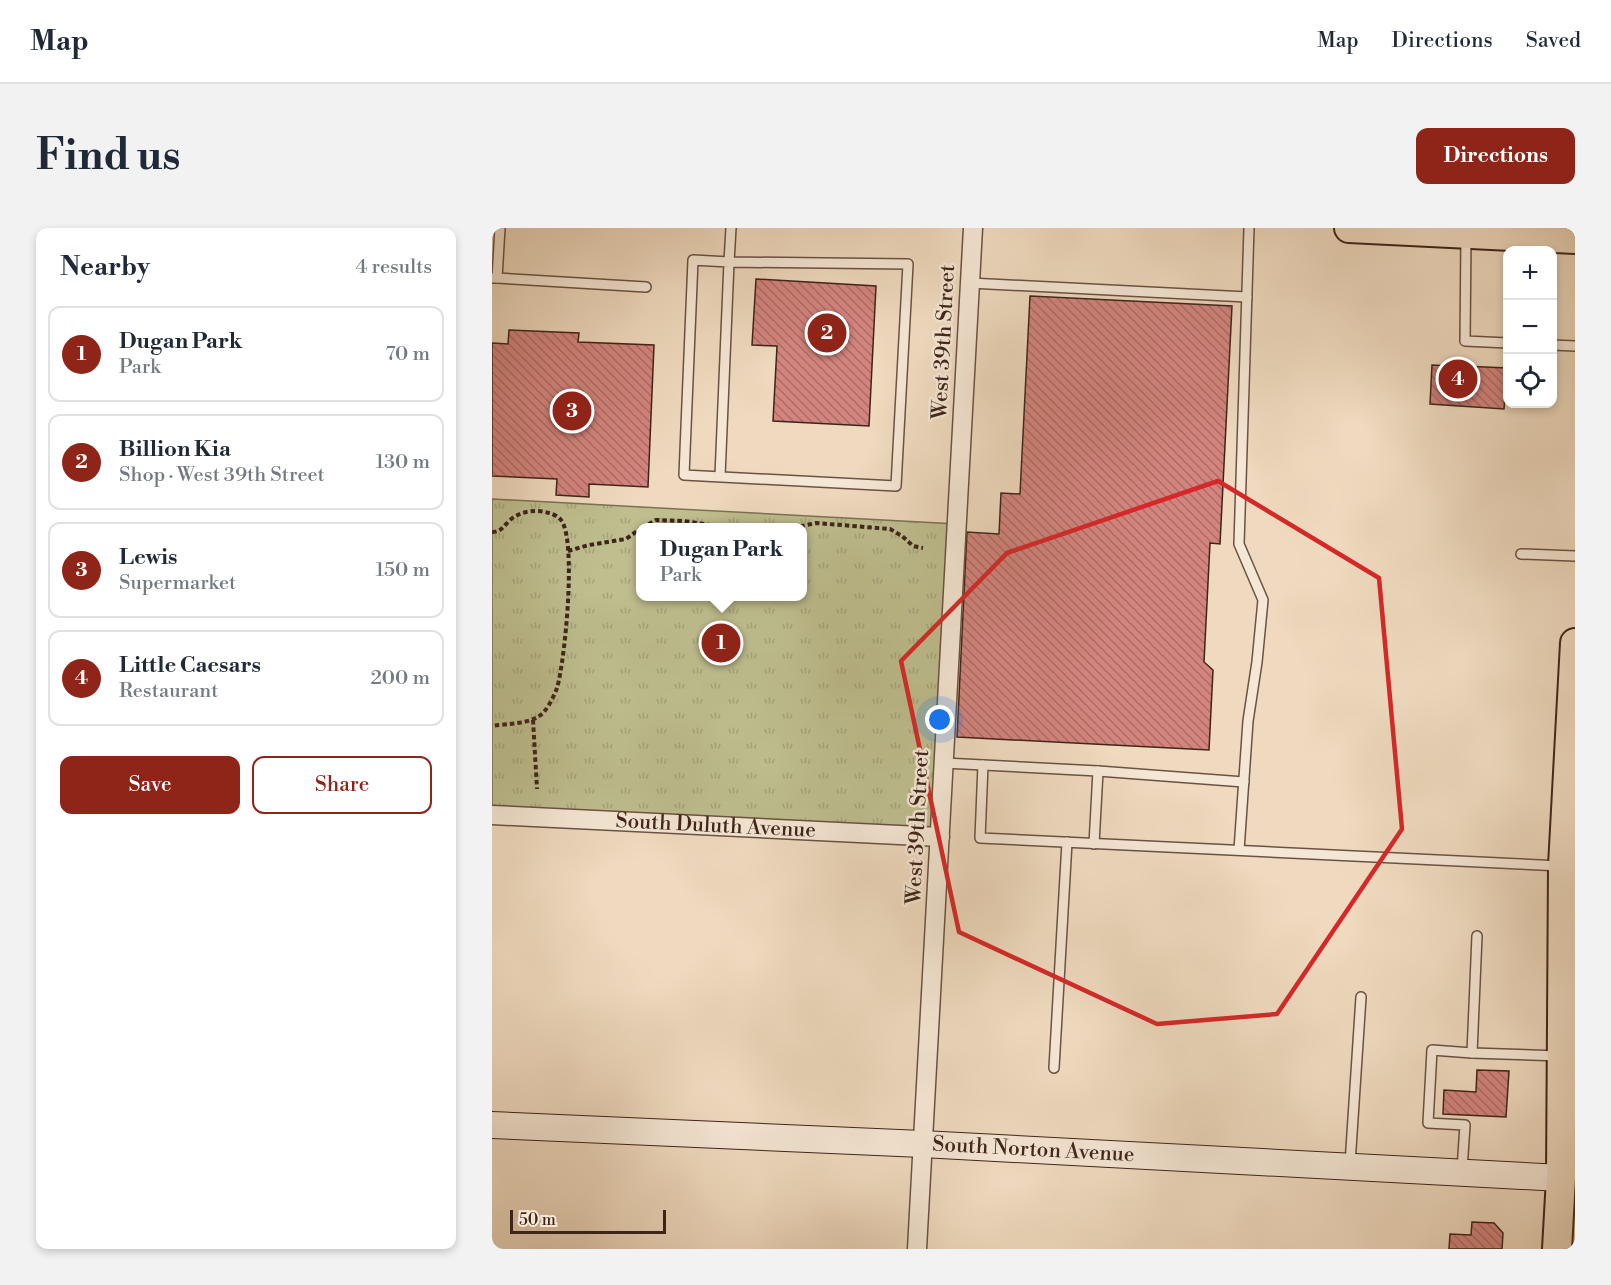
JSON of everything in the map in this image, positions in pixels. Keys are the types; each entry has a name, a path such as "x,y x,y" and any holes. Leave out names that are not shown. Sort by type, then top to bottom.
{"main road":[{"path":"1349,228 1575,239"},
{"path":"1557,1249 1568,1178 1566,1038 1575,643"}],"street":[{"name":"West 39th Street","path":"917,1249 973,228"},
{"name":"South Duluth Avenue","path":"492,814 940,837"},
{"name":"South Norton Avenue","path":"492,1125 922,1144 1568,1178"}],"lane":[{"path":"500,228 495,278 646,287"},
{"path":"720,477 731,228"},
{"path":"1239,850 1248,721 1263,600 1239,544 1249,228"},
{"path":"1466,233 1465,341 1503,343"},
{"path":"693,260 729,262 908,264 896,486 684,475 693,260"},
{"path":"970,283 1247,297"},
{"path":"1557,345 1575,346"},
{"path":"1521,554 1575,555"},
{"path":"944,763 1098,771 1244,783"},
{"path":"984,765 980,838 1569,866"},
{"path":"1094,844 1098,771"},
{"path":"1054,1068 1067,842"},
{"path":"1472,1053 1477,936"},
{"path":"1350,1167 1361,997"},
{"path":"1462,1173 1465,1125 1428,1123 1432,1050 1472,1053 1566,1038"}],"path":[{"path":"492,532 504,527 522,513 534,511 551,513 561,519 564,527 569,572 564,643 557,688 544,711 533,720 492,726"},
{"path":"650,523 656,520 697,523"},
{"path":"807,525 816,523 890,529 913,546 923,548"},
{"path":"568,551 626,538 636,531"},
{"path":"533,720 537,789"}],"highlighted area":[{"path":"1218,481 1379,578 1402,829 1277,1014 1157,1024 959,932 901,661 1007,553"}],"green space":[{"path":"492,499 957,524 940,837 492,815"}],"building":[{"path":"756,279 876,286 869,426 773,421 777,346 752,345"},
{"path":"1030,296 1232,306 1220,544 1210,543 1204,662 1213,670 1209,750 957,737 967,532 999,534 1001,493 1020,494"},
{"path":"509,330 579,333 578,342 654,345 648,487 589,484 589,497 556,495 557,479 492,476 492,343 508,344"},
{"path":"1432,365 1449,366 1448,370 1462,371 1463,366 1503,368 1504,409 1430,404"},
{"path":"1477,1070 1509,1071 1506,1117 1443,1114 1444,1090 1476,1092"},
{"path":"1472,1222 1494,1223 1503,1233 1502,1249 1449,1249 1450,1234 1471,1235"}],"place":[{"name":"Billion Kia","path":"827,333"},
{"name":"Little Caesars","path":"1458,379"},
{"name":"Lewis","path":"572,411"},
{"name":"Dugan Park","path":"721,643"}]}
